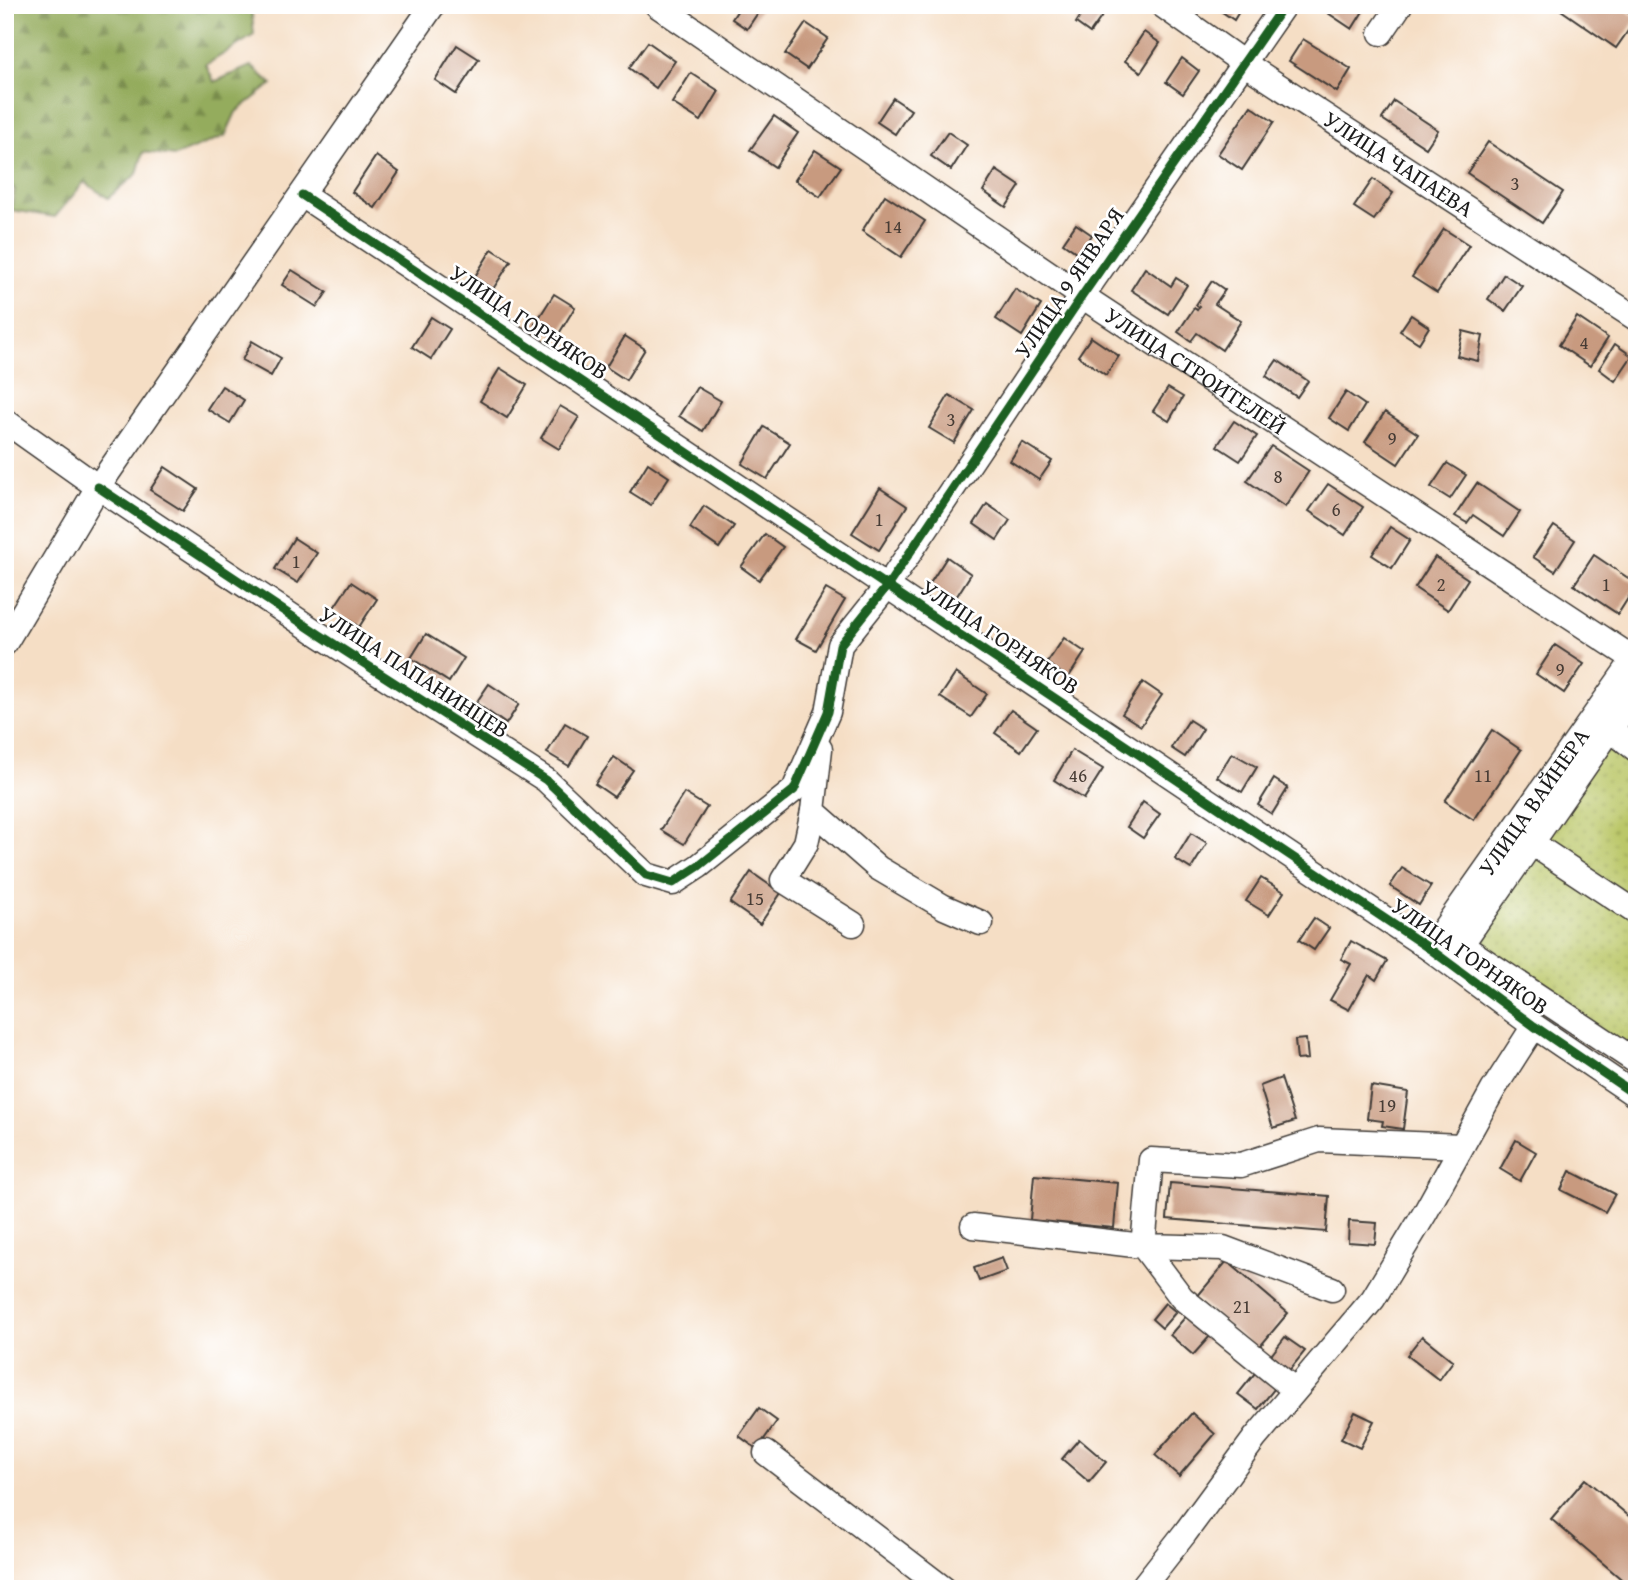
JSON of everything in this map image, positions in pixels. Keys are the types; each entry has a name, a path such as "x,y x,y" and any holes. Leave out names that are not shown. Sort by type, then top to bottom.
{"street":[{"path":"5,643 98,487 433,5"},
{"name":"УЛИЦА СТРОИТЕЛЕЙ","path":"657,5 1082,296 1635,657"},
{"name":"УЛИЦА ЧАПАЕВА","path":"1162,5 1245,64 1637,319"},
{"name":"УЛИЦА 9 ЯНВАРЯ","path":"822,724 828,712 840,645 888,585 1082,296 1284,5"},
{"path":"1381,33 1400,5"},
{"name":"УЛИЦА ГОРНЯКОВ","path":"302,195 1430,950 1534,1026 1637,1096"},
{"name":"УЛИЦА ПАПАНИНЦЕВ","path":"5,421 98,487 320,635 546,780 646,875 673,883 699,866 794,790 822,724"},
{"name":"УЛИЦА ВАЙНЕРА","path":"1430,950 1635,657"},
{"path":"1637,691 1461,945 1637,1062"},
{"path":"822,724 813,811 806,843 783,880 853,924"},
{"path":"1610,729 1637,750"},
{"path":"813,811 878,868 944,907 981,923"},
{"path":"1533,844 1637,912"},
{"path":"1141,1589 1255,1438 1373,1299 1425,1213 1493,1090 1534,1026"},
{"path":"1295,1390 1182,1298 1143,1246 1151,1160 1241,1165 1319,1140 1461,1146"},
{"path":"973,1226 1143,1246 1223,1248 1332,1289"},
{"path":"766,1453 944,1589"}],"green space":[{"path":"5,5 251,5 254,35 206,65 214,82 251,66 272,84 236,112 225,136 175,156 143,152 137,174 108,198 84,182 55,217 11,210 15,189 5,186"},
{"path":"1637,673 1637,1075 1450,948"}],"building":[{"path":"506,5 527,5 520,15"},
{"path":"741,5 756,5 761,8 747,29 732,19"},
{"path":"1088,5 1101,5 1107,9 1090,33 1076,23"},
{"path":"1212,5 1243,5 1234,20"},
{"path":"1316,5 1367,5 1352,29"},
{"path":"1564,5 1618,5 1637,18 1616,48 1561,10"},
{"path":"806,23 828,38 807,69 785,54"},
{"path":"1144,32 1160,43 1141,72 1125,61"},
{"path":"1303,39 1351,69 1337,92 1289,61"},
{"path":"648,42 675,61 656,88 629,68"},
{"path":"457,45 479,59 456,94 435,80"},
{"path":"1182,58 1199,71 1183,94 1166,82"},
{"path":"691,73 719,91 701,121 672,103"},
{"path":"893,98 911,110 895,134 877,122"},
{"path":"1394,101 1438,130 1426,148 1382,119"},
{"path":"1251,106 1274,122 1242,170 1218,154"},
{"path":"774,116 798,133 775,167 750,150"},
{"path":"948,132 967,145 951,170 931,156"},
{"path":"1488,142 1563,192 1542,223 1467,173"},
{"path":"815,150 841,167 820,197 795,180"},
{"path":"376,156 399,172 375,208 352,192"},
{"path":"996,170 1020,186 1006,207 983,191"},
{"path":"1373,179 1393,193 1374,220 1354,207"},
{"path":"885,195 925,221 901,257 862,231"},
{"path":"1076,224 1092,235 1079,254 1063,243"},
{"path":"1444,229 1469,245 1437,293 1412,277"},
{"path":"492,249 511,261 493,289 474,278"},
{"path":"1145,268 1171,286 1176,278 1187,285 1168,314 1131,290"},
{"path":"292,270 327,292 317,307 282,285"},
{"path":"1504,274 1522,286 1505,311 1488,299"},
{"path":"1212,281 1225,290 1215,304 1241,321 1222,350 1197,333 1191,341 1178,332 1194,308 1197,310 1199,307 1196,305"},
{"path":"1015,289 1041,305 1022,336 996,319"},
{"path":"554,294 575,307 557,337 535,324"},
{"path":"1411,315 1429,327 1419,343 1400,331"},
{"path":"431,317 450,329 431,359 412,347"},
{"path":"1577,317 1608,338 1590,366 1559,345"},
{"path":"1463,331 1483,336 1478,361 1457,356"},
{"path":"625,336 645,349 626,380 606,367"},
{"path":"1091,337 1119,356 1106,375 1078,356"},
{"path":"252,341 281,358 271,376 242,360"},
{"path":"1615,344 1632,356 1615,381 1599,369"},
{"path":"1277,360 1308,381 1297,397 1266,376"},
{"path":"500,368 527,385 507,418 480,401"},
{"path":"222,386 244,400 230,423 207,409"},
{"path":"697,387 721,401 703,431 679,416"},
{"path":"1168,388 1183,397 1169,421 1153,411"},
{"path":"1346,392 1365,405 1349,431 1329,418"},
{"path":"949,395 974,410 954,443 929,428"},
{"path":"560,406 579,417 559,449 541,438"},
{"path":"1385,412 1418,434 1398,464 1365,442"},
{"path":"1234,421 1257,436 1240,461 1217,446"},
{"path":"764,427 790,443 767,479 742,464"},
{"path":"1022,442 1052,461 1039,480 1010,461"},
{"path":"1271,446 1309,471 1285,507 1247,481"},
{"path":"648,463 669,477 651,505 630,492"},
{"path":"1447,463 1466,475 1450,499 1431,487"},
{"path":"165,467 198,489 183,511 150,490"},
{"path":"1477,483 1520,512 1504,536 1473,515 1467,523 1455,516"},
{"path":"1328,484 1363,507 1345,535 1309,511"},
{"path":"880,488 907,506 879,550 852,533"},
{"path":"987,504 1010,520 997,540 974,524"},
{"path":"704,506 734,526 719,548 690,528"},
{"path":"1554,526 1575,540 1555,571 1533,557"},
{"path":"1390,527 1410,540 1392,568 1372,555"},
{"path":"765,534 783,547 759,580 741,567"},
{"path":"294,538 317,553 298,583 275,569"},
{"path":"1594,555 1637,584 1618,614 1574,585"},
{"path":"947,557 971,574 953,602 929,585"},
{"path":"1435,557 1468,579 1448,610 1415,588"},
{"path":"351,582 377,599 359,627 333,609"},
{"path":"826,589 845,600 816,650 796,639"},
{"path":"426,634 464,658 449,682 411,658"},
{"path":"1064,638 1085,652 1068,678 1047,663"},
{"path":"1555,645 1584,664 1564,693 1536,674"},
{"path":"956,673 987,694 971,717 940,697"},
{"path":"1143,682 1162,695 1141,726 1122,714"},
{"path":"489,684 519,704 506,724 476,703"},
{"path":"1011,710 1037,728 1021,751 995,733"},
{"path":"1189,720 1203,729 1185,757 1171,748"},
{"path":"565,723 587,736 569,766 547,753"},
{"path":"1492,730 1521,750 1474,820 1445,801"},
{"path":"1072,750 1103,769 1084,799 1054,780"},
{"path":"1232,753 1257,767 1242,792 1217,777"},
{"path":"614,757 633,770 614,797 595,784"},
{"path":"1274,779 1288,788 1272,814 1258,805"},
{"path":"684,793 707,807 684,844 661,830"},
{"path":"1143,802 1160,814 1143,838 1127,827"},
{"path":"1191,833 1207,843 1191,869 1175,859"},
{"path":"1402,868 1431,886 1419,905 1390,886"},
{"path":"751,872 781,893 760,924 730,903"},
{"path":"1261,878 1284,892 1269,915 1246,901"},
{"path":"1314,918 1329,928 1314,950 1299,940"},
{"path":"1351,941 1387,961 1376,980 1369,975 1349,1010 1330,1000 1351,964 1341,959"},
{"path":"1306,1039 1308,1059 1297,1060 1295,1040"},
{"path":"1281,1078 1295,1121 1273,1128 1260,1086"},
{"path":"1371,1086 1408,1092 1403,1129 1382,1126 1383,1121 1367,1119"},
{"path":"1516,1140 1536,1152 1520,1181 1500,1169"},
{"path":"1570,1171 1615,1194 1605,1212 1561,1190"},
{"path":"1034,1175 1118,1183 1114,1228 1030,1220"},
{"path":"1170,1183 1329,1196 1326,1232 1167,1219"},
{"path":"1349,1221 1377,1223 1375,1244 1348,1242"},
{"path":"1002,1258 1007,1271 979,1281 974,1268"},
{"path":"1227,1261 1288,1313 1257,1350 1196,1298"},
{"path":"1165,1303 1176,1312 1162,1328 1152,1319"},
{"path":"1187,1315 1210,1336 1193,1355 1170,1335"},
{"path":"1422,1336 1453,1361 1439,1380 1407,1355"},
{"path":"1285,1337 1305,1351 1288,1372 1269,1358"},
{"path":"1255,1373 1275,1388 1258,1409 1238,1394"},
{"path":"759,1408 777,1421 757,1449 739,1436"},
{"path":"1355,1412 1374,1421 1360,1448 1341,1439"},
{"path":"1192,1413 1215,1434 1179,1476 1155,1455"},
{"path":"1079,1439 1106,1462 1089,1482 1062,1459"},
{"path":"1585,1479 1637,1523 1637,1589 1633,1589 1551,1519"}],"cycle path":[{"path":"98,487 320,635 546,780 646,875 673,883 699,866 794,790 828,712 840,645 888,585 1082,296 1284,5"},
{"path":"302,195 1430,949 1534,1026 1637,1096"}]}
